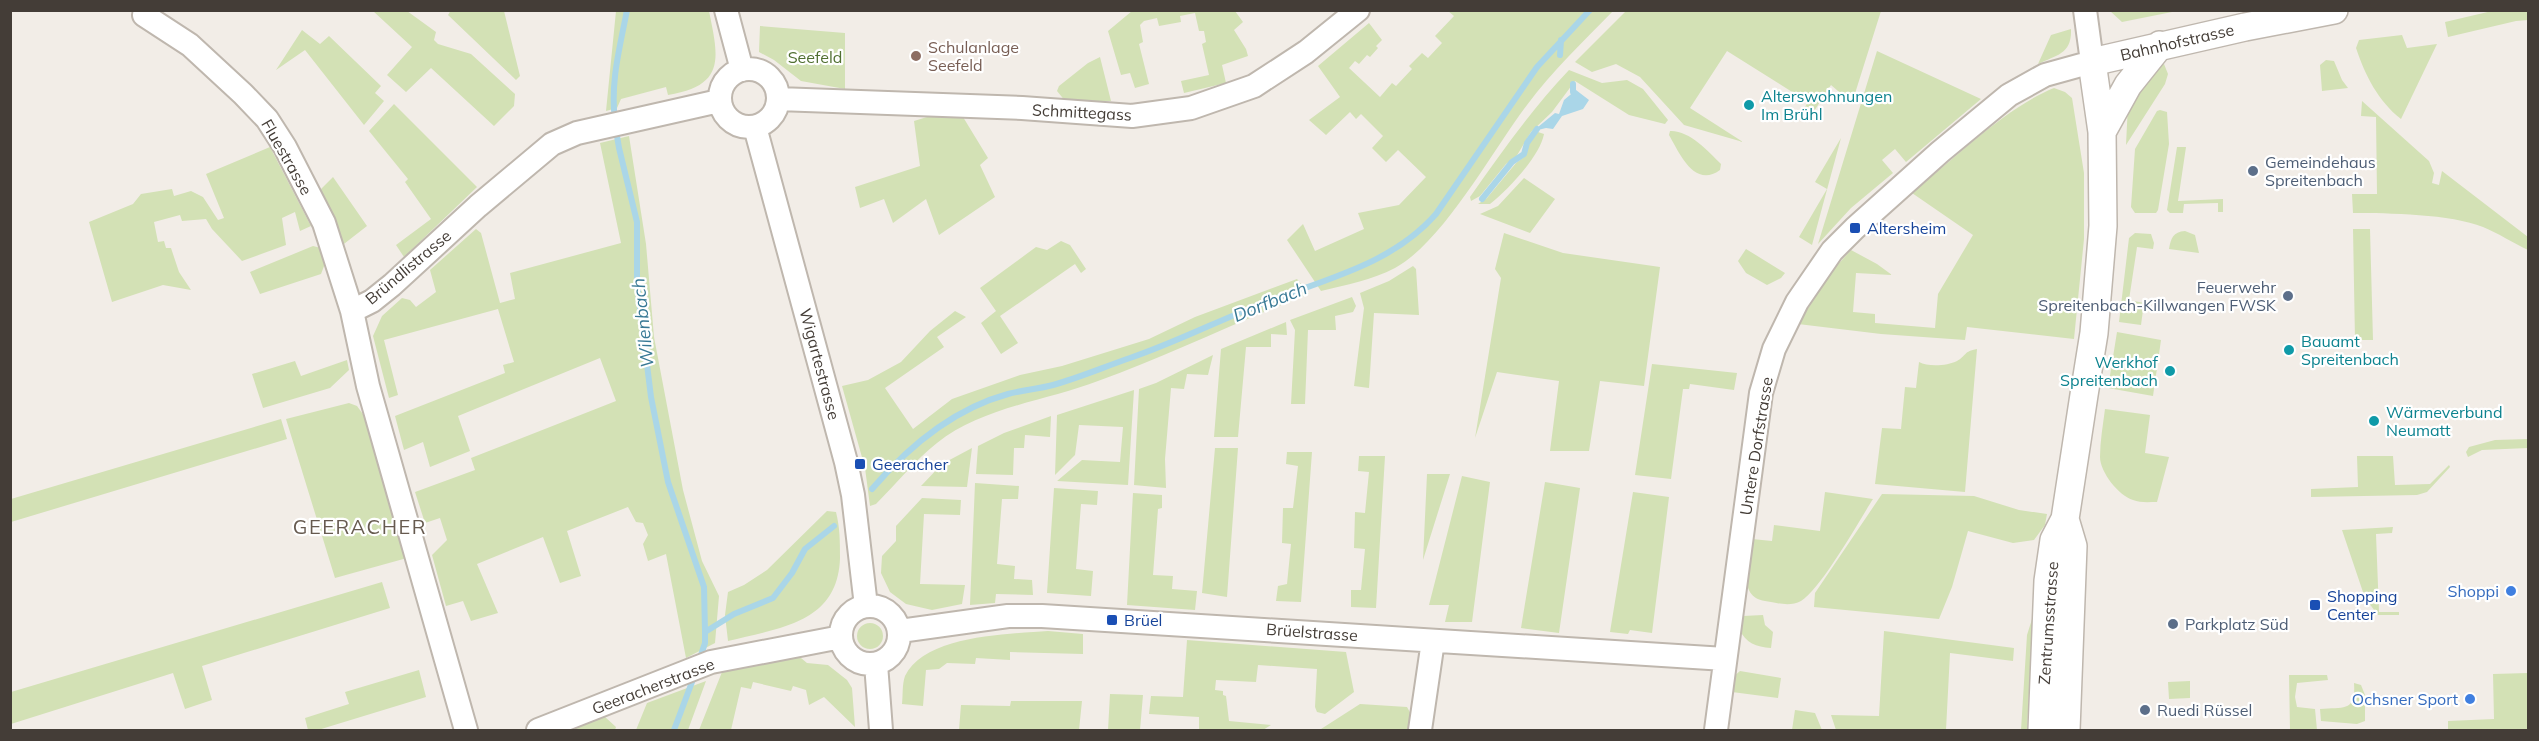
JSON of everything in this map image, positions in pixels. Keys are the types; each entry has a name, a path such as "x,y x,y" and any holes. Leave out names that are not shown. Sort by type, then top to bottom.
{"street":[{"path":"726,10 742,70"},
{"name":"Schmittegass","path":"778,99 1022,108 1132,116 1191,108 1254,86 1306,52 1358,10"},
{"path":"2085,10 2092,62"},
{"name":"Bahnhofstrasse","path":"2092,62 2160,45 2334,10"},
{"name":"Fluestrasse","path":"144,15 190,45 267,119 285,147 324,223 352,311"},
{"name":"Zentrumsstrasse","path":"2102,132 2128,85 2160,45"},
{"name":"Zentrumsstrasse","path":"2042,730 2048,580 2054,540 2065,519 2094,333 2103,225 2102,132 2092,62"},
{"name":"Untere Dorfstrasse","path":"1716,730 1761,393 1780,333 1797,302 1832,251 1956,138 2009,95 2045,75 2092,62"},
{"path":"750,69 767,75 777,90 778,99 771,117 754,127 746,128 731,122 721,109 719,101 727,78 742,70 750,69"},
{"name":"Bründlistrasse","path":"466,730 368,386 352,311 372,301 392,285 552,144 577,133 719,101"},
{"name":"Wigartestrasse","path":"754,127 826,386 853,495 866,606"},
{"name":"Zentrumsstrasse","path":"2065,519 2073,546 2066,730"},
{"path":"866,606 884,609 897,622 900,631 897,649 891,656 876,664 856,661 848,655 841,637 845,620 858,608 866,606"},
{"name":"Brüelstrasse","path":"900,631 1008,616 1042,616 1725,659"},
{"name":"Geeracherstrasse","path":"538,730 721,659 841,637"},
{"path":"1420,730 1433,641"},
{"path":"876,664 881,730"}],"green space":[{"path":"451,10 504,11 520,76 516,80 448,15"},
{"path":"1627,10 1881,11 1852,103 1831,85 1807,122 1799,117 1808,102 1727,51 1690,108 1743,142 1684,125 1640,77 1616,64 1592,72 1575,62"},
{"path":"373,11 407,11 436,32 434,40 438,44 471,54 515,94 514,106 494,126 431,68 406,92 387,75 412,47"},
{"path":"616,11 709,11 716,55 709,76 701,84 687,91 668,95 666,87 621,99 617,108 606,111"},
{"path":"1132,11 1235,11 1243,22 1234,30 1248,56 1222,65 1226,83 1184,93 1181,81 1209,75 1202,44 1206,42 1204,31 1199,31 1195,13 1180,16 1181,22 1159,26 1157,18 1144,21 1140,25 1143,42 1139,44 1149,84 1135,88 1130,73 1121,75 1108,31"},
{"path":"1448,11 1613,11 1568,56 1537,92 1466,194 1431,238 1395,268 1359,282 1321,291 1287,240 1303,224 1315,251 1364,229 1358,213 1399,205 1426,177 1398,150 1386,162 1372,148 1383,136 1361,114 1356,119 1350,112 1326,135 1309,120 1340,97 1318,66 1369,23 1382,40 1370,57 1367,55 1359,64 1355,61 1349,68 1380,97 1392,83 1396,86 1412,69 1409,66 1422,53 1428,58 1442,43 1435,36 1454,16"},
{"path":"2110,11 2177,11 2122,22"},
{"path":"2492,11 2528,11 2528,20 2448,37 2445,22"},
{"name":"Seefeld","path":"760,26 845,33 845,89 801,81 774,60 759,52"},
{"path":"2071,29 2071,37 2066,49 2057,56 2038,64 2051,35"},
{"path":"302,30 320,44 329,36 381,86 375,93 384,101 364,125 305,50 276,70"},
{"path":"2402,35 2407,48 2437,44 2401,119 2373,87 2356,48 2359,40"},
{"path":"1877,51 1981,99 1906,162 1895,149 1882,160 1893,173 1851,208 1818,244"},
{"path":"1100,57 1111,101 1066,102 1057,91 1059,86 1088,63"},
{"path":"2326,60 2334,61 2348,88 2322,91 2320,65"},
{"path":"2164,64 2168,74 2165,84 2126,145 2128,104"},
{"path":"1569,70 1602,83 1627,80 1643,89 1668,120 1665,124 1629,115 1575,81 1552,112 1531,132 1516,157 1506,164 1480,196 1471,201 1470,197 1517,132"},
{"path":"2054,88 2065,92 2072,98 2084,173 2084,239 2074,339 1967,327 1965,340 1881,334 1798,324 1832,271 1851,250 1892,275 1856,273 1853,312 1875,314 1875,323 1935,328 1938,294 1973,235 1912,193 1999,121 2017,108"},
{"path":"2362,101 2429,161 2434,173 2432,183 2439,185 2442,171 2528,237 2528,250 2483,227 2454,219 2419,215 2353,213 2352,194 2377,194 2376,117 2361,116"},
{"path":"394,104 477,187 404,257 396,245 431,219 405,182 408,179 369,131"},
{"path":"2157,111 2167,112 2169,144 2158,210 2156,213 2135,213 2131,207 2135,149"},
{"path":"940,113 963,117 988,158 980,165 995,197 939,235 926,199 893,223 884,199 860,208 855,187 920,166 914,121"},
{"path":"1670,131 1684,134 1698,142 1721,164 1720,170 1711,175 1695,172 1683,159 1669,135"},
{"path":"1538,132 1544,134 1541,143 1522,172 1490,204 1478,204 1487,198 1516,163 1524,157 1530,142"},
{"path":"629,136 646,244 654,337 683,490 702,561 719,596 715,643 686,658 666,554 648,561 643,544 648,535 643,523 636,522 628,507 567,531 581,576 560,583 543,537 477,564 498,613 471,621 463,601 446,606 432,555 447,540 440,518 425,523 415,492 475,470 471,458 616,401 600,358 458,416 470,451 430,467 423,442 404,450 395,416 505,373 503,365 514,362 498,309 384,340 398,395 389,398 373,336 382,316 402,298 410,300 416,307 436,292 430,270 476,229 481,233 500,303 515,299 510,273 621,243 600,143"},
{"path":"1841,138 1812,245 1799,237 1827,189 1815,182"},
{"path":"270,147 311,226 300,231 295,212 282,218 286,245 242,261 212,229 206,219 182,221 180,215 154,222 158,242 164,241 166,248 171,248 179,272 191,290 163,285 112,302 89,222 133,204 141,194 172,189 174,196 191,191 203,197 218,220 224,218 206,174"},
{"path":"2177,147 2186,147 2178,201 2223,199 2223,212 2218,212 2218,203 2184,204 2183,213 2170,213 2167,210"},
{"path":"333,177 367,226 340,247 321,189"},
{"path":"1524,178 1555,199 1530,233 1480,214 1498,206"},
{"path":"2353,229 2370,229 2373,340 2355,340"},
{"path":"2185,231 2195,235 2199,253 2169,249 2173,236"},
{"path":"1504,233 1563,253 1660,267 1644,386 1600,381 1589,451 1550,451 1559,381 1497,372 1475,438 1501,278 1495,269"},
{"path":"2135,233 2151,234 2154,243 2153,249 2137,247 2129,300 2144,303 2141,325 2119,322 2129,238"},
{"path":"1061,241 1070,245 1086,269 1081,273 1075,264 1000,316 1018,343 1001,354 981,323 996,311 980,288 1036,247 1047,250"},
{"path":"313,246 321,248 326,261 321,274 260,294 250,272"},
{"path":"1746,249 1785,273 1781,278 1767,285 1746,273 1738,261"},
{"path":"1413,266 1416,269 1419,315 1374,313 1369,388 1354,386 1364,308 1360,293 1389,281"},
{"path":"1297,279 1309,294 1125,371 1078,388 994,413 955,431 913,464 876,504 870,506 865,468 842,386 868,380 901,362 930,331 955,311 966,317 937,337 944,347 885,388 913,429 952,399 1020,375 1062,366 1149,339 1195,317"},
{"path":"1352,297 1356,306 1353,312 1335,316 1336,330 1308,330 1305,404 1291,404 1295,330 1290,320"},
{"path":"1286,322 1287,335 1271,334 1271,347 1246,347 1238,437 1214,437 1221,349"},
{"path":"2117,332 2161,340 2153,396 2108,388"},
{"path":"1977,349 1965,492 1875,484 1882,428 1901,429 1905,387 1916,388 1919,362 1932,365 1948,364"},
{"path":"1213,355 1208,375 1187,374 1184,389 1171,388 1165,459 1166,488 1134,485 1139,389"},
{"path":"347,360 349,370 330,388 263,408 252,374 295,361 301,376"},
{"path":"1652,364 1737,373 1734,390 1690,384 1689,389 1683,389 1671,479 1635,475"},
{"path":"1134,390 1128,485 1057,481 1082,460 1120,462 1123,427 1079,425 1075,455 1055,475 1057,415"},
{"path":"349,403 357,406 368,421 407,558 335,578 286,419"},
{"path":"2105,409 2150,415 2145,453 2169,457 2157,502 2139,502 2128,498 2116,489 2103,469 2100,457"},
{"path":"1051,416 1050,437 1025,435 1024,448 1014,448 1013,475 976,474 978,446 1004,433"},
{"path":"281,419 287,439 11,522 11,499"},
{"path":"2528,439 2528,448 2482,450 2468,457 2466,452 2469,447 2495,440"},
{"path":"972,448 967,487 921,486 942,464"},
{"path":"1215,448 1238,448 1227,597 1202,593"},
{"path":"1287,452 1312,452 1301,602 1276,601 1278,586 1287,584 1291,544 1282,543 1283,508 1293,508 1298,466 1286,464"},
{"path":"1359,456 1385,456 1376,608 1351,607 1351,590 1361,590 1365,549 1354,548 1355,512 1365,513 1369,472 1358,471"},
{"path":"2357,456 2393,456 2395,485 2430,484 2449,465 2450,467 2427,492 2417,495 2311,497 2311,489 2358,487"},
{"path":"1427,474 1450,474 1423,560"},
{"path":"1462,476 1490,482 1472,622 1445,622 1449,605 1429,605"},
{"path":"1545,482 1580,488 1559,633 1521,628"},
{"path":"975,483 1019,486 1018,499 1002,499 997,564 1015,566 1014,579 1032,580 1033,595 996,594 995,603 970,605"},
{"path":"1054,488 1098,491 1097,505 1081,504 1076,569 1093,571 1091,596 1047,593"},
{"path":"1633,492 1669,497 1652,633 1630,630 1628,634 1610,632"},
{"path":"1825,492 1873,499 1829,569 1801,601 1788,604 1756,598 1747,585 1747,566 1752,539 1772,541 1774,525 1820,531"},
{"path":"1133,493 1162,495 1162,508 1158,509 1153,575 1173,576 1172,589 1197,591 1195,610 1127,605"},
{"path":"1882,494 1974,496 2019,510 2047,514 2045,525 2034,540 2013,543 1968,531 1952,587 1939,619 1814,607 1815,593"},
{"path":"922,498 961,500 960,515 924,514 920,584 965,585 962,604 932,610 906,604 890,592 881,573 882,556 896,541 896,526"},
{"path":"827,511 836,512 840,546 837,580 829,597 817,610 802,619 766,632 728,641 725,615 728,592 767,570"},
{"path":"2393,527 2392,533 2376,534 2379,612 2399,612 2399,615 2378,615 2365,598 2342,530"},
{"path":"382,582 390,608 202,666 212,700 185,709 173,673 11,724 11,692"},
{"path":"1763,615 1765,625 1773,632 1771,648 1752,643 1739,629 1743,616"},
{"path":"2033,616 2027,730 2021,730 2027,635"},
{"path":"870,623 879,627 883,636 879,645 870,649 861,645 857,636 861,627"},
{"path":"1048,631 1083,634 1083,654 1010,652 1010,660 976,658 975,664 947,663 939,669 926,670 923,706 902,704 905,676 915,662 930,652 969,639"},
{"path":"1884,631 2014,648 2013,661 1950,653 1946,730 1836,730 1831,715 1879,716"},
{"path":"1187,640 1346,652 1354,692 1325,714 1317,712 1315,707 1317,669 1258,665 1256,682 1216,680 1215,690 1223,691 1223,695 1226,696 1229,721 1271,725 1263,730 1199,730 1199,717 1149,714 1151,696 1183,697"},
{"path":"786,658 801,658 807,663 828,665 847,680 852,688 855,727 824,697 809,705 806,690 793,686 791,691 753,682 751,689 741,687 731,730 699,730 722,672"},
{"path":"419,670 426,697 318,730 308,730 305,718 349,704 345,692"},
{"path":"1740,671 1781,678 1778,698 1732,692 1733,677"},
{"path":"2528,673 2528,730 2448,730 2448,721 2494,719 2493,674"},
{"path":"2289,675 2327,675 2328,680 2297,683 2295,697 2297,707 2315,709 2317,730 2290,730"},
{"path":"706,681 688,730 636,730 647,703"},
{"path":"2190,681 2190,698 2169,699 2168,682"},
{"path":"2354,683 2361,685 2365,695 2365,721 2357,724 2321,721 2320,709 2342,708 2351,703"},
{"path":"1110,694 1143,695 1140,730 1108,730"},
{"path":"1011,701 1082,701 1079,730 959,730 961,705 1010,706"},
{"path":"1360,704 1407,707 1412,716 1409,730 1279,730 1321,729"},
{"path":"1795,710 1815,713 1822,730 1792,730"},
{"path":"604,716 616,727 615,730 566,730"}],"water":[{"path":"1576,90 1589,100 1583,109 1562,116 1553,129 1538,130 1538,127 1555,113 1559,114 1564,100"}],"waterway":[{"name":"Wilenbach","path":"615,120 615,78 627,10"},
{"name":"Dorfbach","path":"872,489 916,444 969,409 1008,394 1062,382 1149,351 1258,305 1342,275 1383,256 1402,244 1436,214 1537,67 1590,10"},
{"name":"Dorfbach","path":"1560,55 1561,40"},
{"path":"1573,84 1573,92"},
{"path":"1482,199 1512,162 1524,154 1527,143 1537,129"},
{"name":"Wilenbach","path":"616,130 637,222 637,284 651,397 668,482 704,587 705,632"},
{"name":"Dorfbach","path":"699,661 705,643 705,632 734,614 773,598 792,573 805,549 834,526"},
{"name":"Dorfbach","path":"674,730 695,674"}],"place":[{"name":"Schulanlage Seefeld","path":"916,56"},
{"name":"Alterswohnungen Im Brühl","path":"1749,105"},
{"name":"Gemeindehaus Spreitenbach","path":"2253,171"},
{"name":"Altersheim","path":"1855,228"},
{"name":"Feuerwehr Spreitenbach-Killwangen FWSK","path":"2288,296"},
{"name":"Bauamt Spreitenbach","path":"2289,350"},
{"name":"Werkhof Spreitenbach","path":"2170,371"},
{"name":"Wärmeverbund Neumatt","path":"2374,421"},
{"name":"Geeracher","path":"860,464"},
{"name":"Shoppi","path":"2511,591"},
{"name":"Shopping Center","path":"2315,605"},
{"name":"Brüel","path":"1112,620"},
{"name":"Parkplatz Süd","path":"2173,624"},
{"name":"Ochsner Sport","path":"2470,699"},
{"name":"Ruedi Rüssel","path":"2145,710"}],"district":[{"name":"GEERACHER","path":"360,527"}]}
